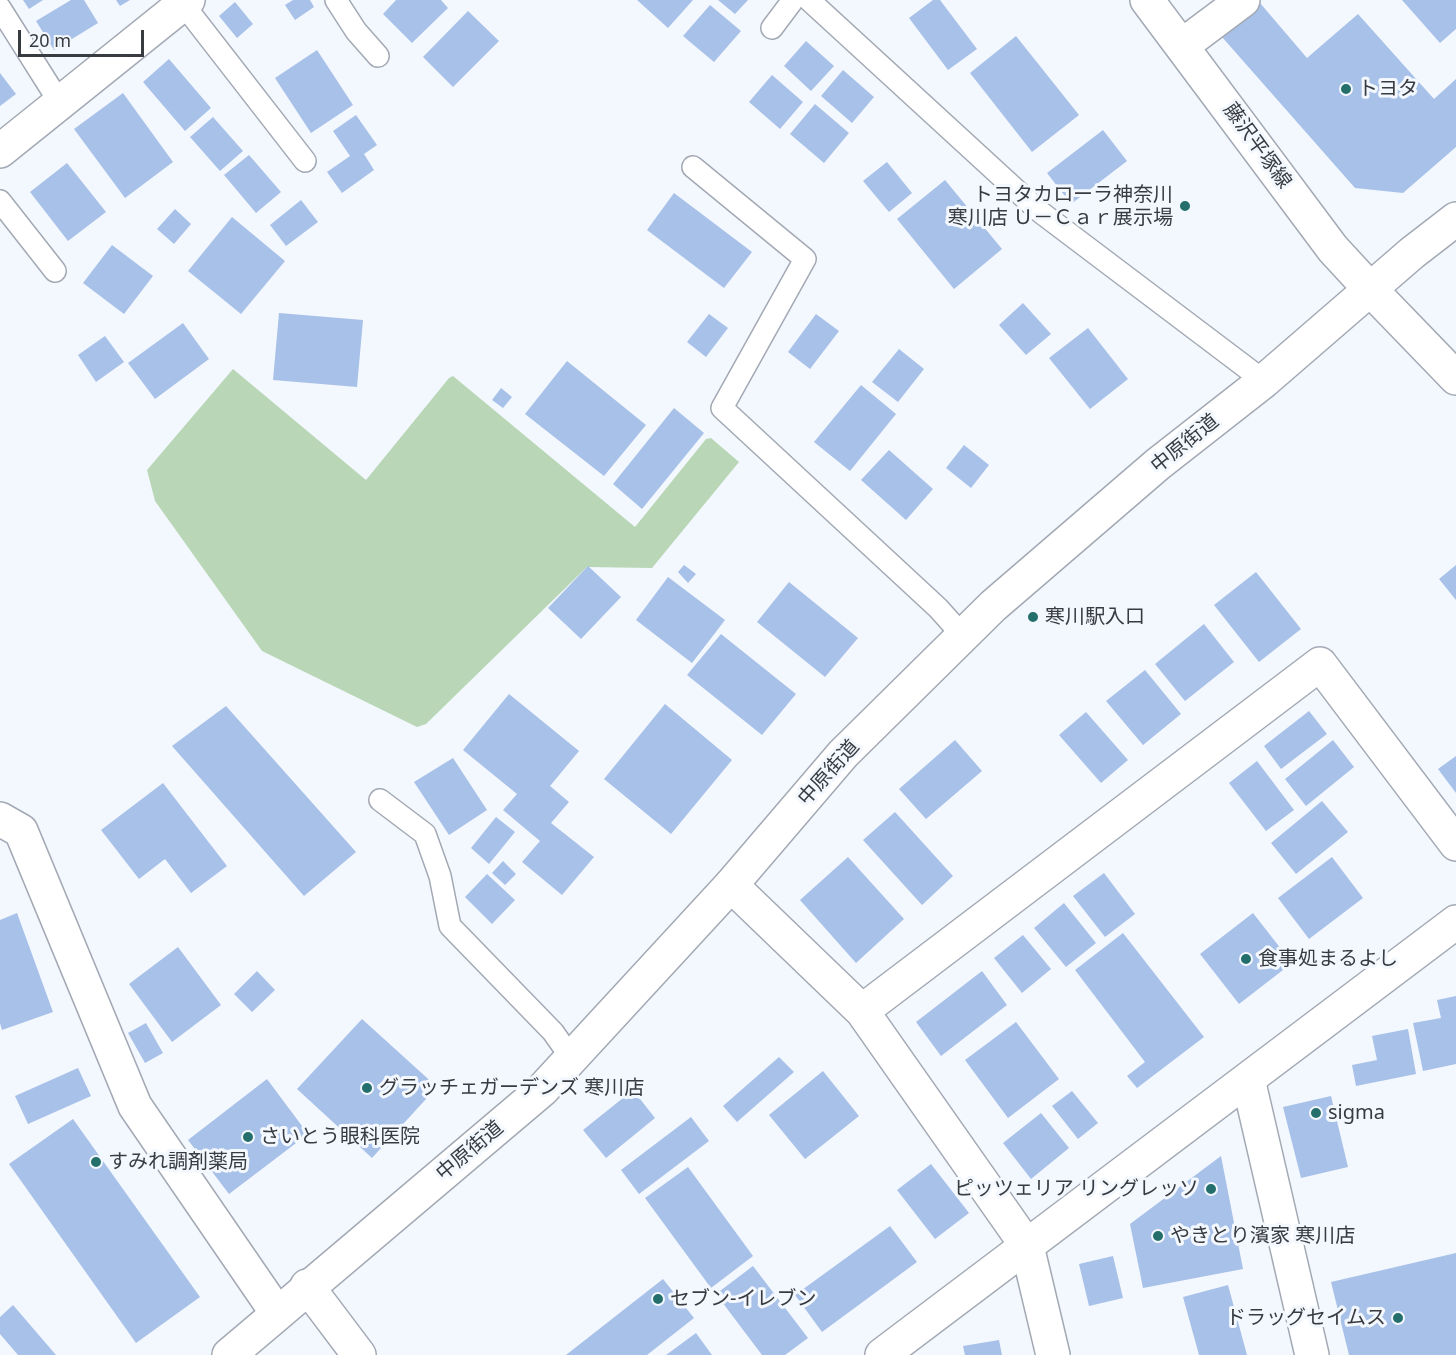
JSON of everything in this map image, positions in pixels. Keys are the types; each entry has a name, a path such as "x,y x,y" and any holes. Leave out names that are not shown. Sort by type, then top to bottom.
{"street":[{"name":"藤沢平塚線","path":"1147,0 1334,249 1456,378"},
{"path":"1183,45 1243,0"},
{"path":"0,151 185,2"},
{"name":"中原街道","path":"229,1355 307,1286 542,1090 732,885 843,754 993,606 1158,464 1264,381 1370,289 1456,219"},
{"path":"862,1011 1320,664 1456,844"},
{"path":"0,819 21,831 135,1106 277,1313"},
{"path":"732,885 862,1011 1027,1246 1053,1355"},
{"path":"882,1355 1456,922"},
{"path":"1248,1079 1312,1355"},
{"path":"307,1286 359,1355"}],"lane":[{"path":"336,0 356,31 378,56"},
{"path":"772,28 793,0"},
{"path":"808,0 1039,211 1264,381"},
{"path":"185,2 305,161"},
{"path":"0,8 60,103"},
{"path":"693,167 805,259 722,408 938,608 964,637"},
{"path":"0,201 55,271"},
{"path":"380,800 425,834 440,876 450,926 553,1032 572,1059"}],"green space":[{"path":"233,369 366,480 453,376 635,527 706,439 711,438 739,462 652,568 587,567 426,724 417,727 262,651 155,501 147,470"}],"building":[{"path":"23,0 43,0 29,9"},
{"path":"71,0 84,0 98,23 54,50 36,21"},
{"path":"116,0 130,0 120,6"},
{"path":"293,0 310,0 314,7 295,20 285,5"},
{"path":"396,0 441,0 448,8 412,43 383,14"},
{"path":"637,0 693,0 668,28"},
{"path":"718,0 748,0 735,14"},
{"path":"933,0 940,0 977,49 948,70 909,18"},
{"path":"1402,0 1456,0 1456,29 1440,43"},
{"path":"235,2 253,24 237,38 219,16"},
{"name":"トヨタ","path":"1260,3 1307,58 1358,14 1434,99 1456,79 1456,147 1403,193 1355,188 1222,37"},
{"path":"710,5 741,31 714,62 683,36"},
{"path":"468,11 499,41 453,87 423,57"},
{"path":"1016,36 1079,115 1032,152 970,73"},
{"path":"806,41 834,66 811,91 784,66"},
{"path":"317,50 353,105 311,133 275,78"},
{"path":"169,59 211,108 185,131 143,82"},
{"path":"843,70 874,97 852,123 821,96"},
{"path":"0,73 16,94 0,106"},
{"path":"772,75 803,102 780,129 749,102"},
{"path":"123,93 173,162 125,198 74,129"},
{"path":"815,104 849,133 824,163 790,134"},
{"path":"356,115 377,145 364,154 374,170 342,193 327,172 350,156 333,131"},
{"path":"213,117 243,151 220,171 190,137"},
{"path":"1103,130 1127,161 1071,204 1047,173"},
{"path":"249,155 281,192 256,213 224,175"},
{"path":"887,162 912,193 889,212 863,181"},
{"path":"67,163 106,212 68,241 30,192"},
{"path":"945,180 1002,249 954,289 897,219"},
{"path":"674,193 752,252 724,288 647,230"},
{"path":"301,200 318,222 286,246 270,225"},
{"path":"175,209 191,224 174,244 157,229"},
{"path":"232,217 285,261 241,314 188,271"},
{"path":"112,245 153,276 124,314 83,283"},
{"path":"1023,303 1051,334 1026,355 999,325"},
{"path":"279,313 363,320 357,387 273,380"},
{"path":"709,314 728,328 706,357 687,342"},
{"path":"816,314 839,331 810,369 788,352"},
{"path":"183,323 209,359 155,399 128,363"},
{"path":"1088,328 1128,379 1090,409 1049,358"},
{"path":"105,336 124,362 96,382 78,355"},
{"path":"899,349 924,369 898,402 872,382"},
{"path":"567,361 646,425 604,476 525,414"},
{"path":"861,385 896,414 850,471 814,442"},
{"path":"501,388 512,397 503,408 492,400"},
{"path":"674,408 704,433 642,509 613,484"},
{"path":"964,445 989,465 971,488 946,468"},
{"path":"889,450 933,489 906,520 861,480"},
{"path":"684,565 696,574 688,583 678,572"},
{"path":"1456,565 1456,600 1439,579"},
{"path":"588,566 621,597 581,639 548,608"},
{"path":"1256,572 1301,629 1259,662 1214,605"},
{"path":"668,577 725,620 692,663 636,620"},
{"path":"789,582 858,638 825,677 757,622"},
{"path":"1204,624 1234,662 1185,701 1155,664"},
{"path":"721,634 796,694 762,735 687,675"},
{"path":"1145,670 1181,714 1143,745 1106,701"},
{"path":"509,694 579,751 550,786 569,802 551,823 594,857 562,895 522,862 540,841 503,810 517,794 463,750"},
{"path":"665,704 732,760 671,834 604,779"},
{"path":"226,706 356,852 304,896 172,746"},
{"path":"1309,711 1327,734 1281,769 1264,746"},
{"path":"1086,712 1128,760 1101,783 1059,735"},
{"path":"955,740 982,771 926,819 899,789"},
{"path":"1333,740 1354,767 1306,806 1285,779"},
{"path":"1456,756 1456,793 1438,769"},
{"path":"453,758 487,810 449,835 414,782"},
{"path":"1257,761 1294,810 1266,831 1229,783"},
{"path":"163,783 227,866 191,893 165,859 139,879 101,830"},
{"path":"1322,801 1348,832 1296,874 1271,843"},
{"path":"895,812 953,876 922,905 863,840"},
{"path":"496,817 515,832 489,864 471,848"},
{"path":"848,857 904,919 856,963 800,900"},
{"path":"1332,857 1363,898 1309,939 1278,898"},
{"path":"503,861 516,874 505,885 492,873"},
{"path":"1104,873 1135,914 1105,937 1073,896"},
{"path":"487,874 515,900 492,924 465,897"},
{"path":"1064,903 1096,943 1066,967 1034,928"},
{"path":"17,913 53,1012 2,1030 0,1023 0,920"},
{"name":"食事処まるよし","path":"1253,913 1292,963 1239,1004 1200,954"},
{"path":"1123,933 1204,1037 1137,1088 1127,1076 1145,1062 1075,970"},
{"path":"1023,935 1051,969 1022,993 994,958"},
{"path":"178,947 221,1005 172,1042 129,984"},
{"path":"257,971 275,990 252,1012 234,994"},
{"path":"982,971 1007,1005 941,1056 916,1022"},
{"path":"1456,996 1456,1064 1423,1071 1413,1023 1441,1018 1437,1000"},
{"name":"グラッチェガーデンズ 寒川店","path":"362,1019 437,1087 372,1158 297,1089"},
{"path":"1016,1022 1059,1079 1008,1118 965,1060"},
{"path":"146,1023 163,1053 145,1063 128,1033"},
{"path":"1408,1029 1416,1074 1356,1086 1352,1065 1377,1060 1372,1036"},
{"path":"779,1057 794,1072 737,1122 723,1106"},
{"path":"78,1068 91,1096 28,1124 15,1096"},
{"path":"823,1071 859,1116 805,1159 769,1115"},
{"name":"さいとう眼科医院","path":"267,1079 308,1134 229,1194 188,1140"},
{"path":"633,1090 655,1118 606,1158 583,1130"},
{"path":"1072,1091 1098,1123 1078,1139 1052,1106"},
{"path":"1331,1096 1348,1167 1301,1178 1283,1107"},
{"path":"1041,1113 1069,1148 1031,1179 1003,1143"},
{"path":"691,1117 709,1141 639,1194 621,1170"},
{"path":"73,1119 200,1297 136,1343 9,1164"},
{"path":"1221,1156 1243,1269 1143,1288 1130,1224"},
{"path":"931,1164 969,1213 935,1239 897,1190"},
{"path":"688,1167 753,1256 711,1288 645,1198"},
{"path":"890,1226 917,1262 822,1332 795,1295"},
{"name":"ドラッグセイムス","path":"1456,1253 1456,1355 1349,1355 1331,1282"},
{"path":"1113,1256 1123,1298 1089,1306 1079,1264"},
{"path":"753,1266 808,1338 785,1355 762,1355 716,1294"},
{"name":"セブン-イレブン","path":"663,1279 694,1318 647,1355 566,1355"},
{"path":"1228,1285 1247,1355 1199,1355 1183,1297"},
{"path":"13,1305 56,1355 18,1355 0,1334 0,1317"},
{"path":"696,1333 712,1355 666,1355"},
{"path":"999,1340 1002,1355 965,1355 963,1346"}],"place":[{"name":"トヨタ","path":"1346,89"},
{"name":"トヨタカローラ神奈川 寒川店 Ｕ－Ｃａｒ展示場","path":"1185,206"},
{"name":"寒川駅入口","path":"1033,617"},
{"name":"食事処まるよし","path":"1246,959"},
{"name":"グラッチェガーデンズ 寒川店","path":"367,1088"},
{"name":"sigma","path":"1316,1113"},
{"name":"さいとう眼科医院","path":"248,1137"},
{"name":"すみれ調剤薬局","path":"96,1162"},
{"name":"ピッツェリア リングレッソ","path":"1211,1189"},
{"name":"やきとり濱家 寒川店","path":"1158,1236"},
{"name":"セブン-イレブン","path":"658,1299"},
{"name":"ドラッグセイムス","path":"1398,1318"}]}
